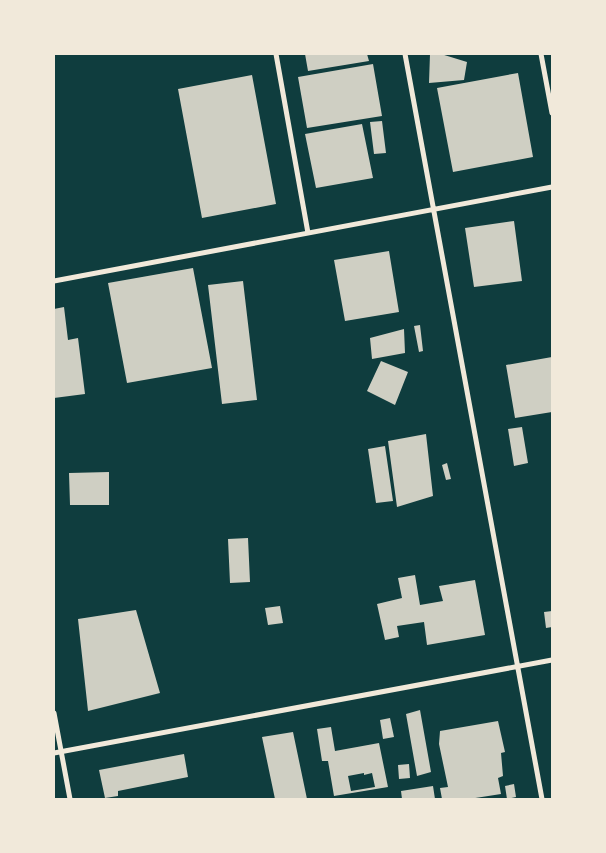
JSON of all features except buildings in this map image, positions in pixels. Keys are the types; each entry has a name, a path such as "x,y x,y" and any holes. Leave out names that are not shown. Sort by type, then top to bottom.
{"street":[{"path":"276,54 308,233"},
{"path":"405,54 542,799"},
{"path":"542,54 552,113"},
{"path":"54,281 552,187"},
{"path":"54,753 552,660"},
{"path":"54,712 70,799"}]}
